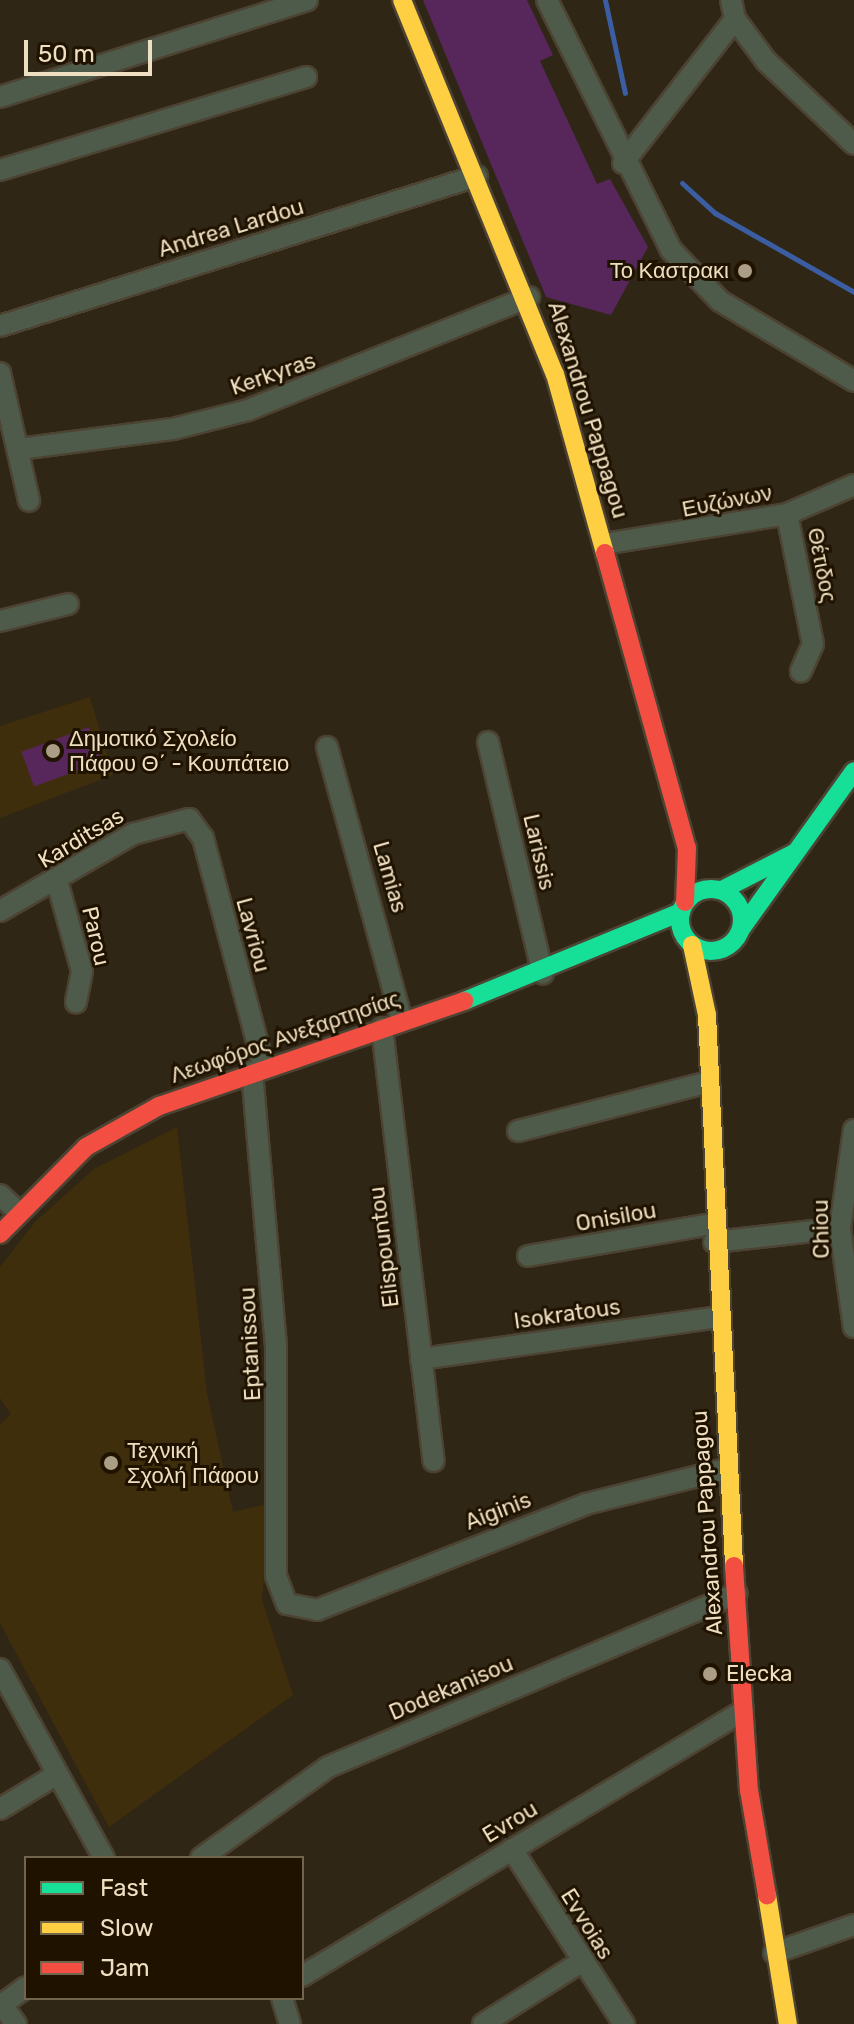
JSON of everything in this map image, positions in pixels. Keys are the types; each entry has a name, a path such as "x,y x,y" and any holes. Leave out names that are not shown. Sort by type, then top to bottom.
{"street":[{"path":"0,97 307,0"},
{"name":"Alexandrou Pappagou","path":"402,0 529,297 604,544 687,848 683,907"},
{"path":"547,0 623,163 671,250 720,301 854,381"},
{"path":"623,163 733,9 797,98 854,144"},
{"path":"0,170 306,77"},
{"name":"Andrea Lardou","path":"0,326 477,176"},
{"name":"Kerkyras","path":"19,449 173,429 248,410 529,297"},
{"path":"0,373 29,501"},
{"name":"Ευζώνων","path":"604,544 787,514 854,485"},
{"name":"Θέτιδος","path":"787,514 813,644 801,671"},
{"path":"0,621 68,604"},
{"name":"Larissis","path":"488,742 543,974"},
{"name":"Lamias","path":"327,747 392,1024"},
{"name":"Alexandrou Pappagou","path":"707,1015 736,937 854,771"},
{"name":"Karditsas","path":"0,911 57,881 133,834 189,819"},
{"name":"Lavriou","path":"189,819 203,838 258,1070"},
{"name":"Alexandrou Pappagou","path":"687,848 719,890"},
{"path":"719,890 741,910 736,937 708,952 691,944 683,907 793,853"},
{"name":"Parou","path":"57,881 82,971 76,1002"},
{"name":"Λεωφόρος Ανεξαρτησίας","path":"0,1234 18,1212 86,1147 159,1106 543,974 620,943 683,907"},
{"name":"Λεωφόρος Ανεξαρτησίας","path":"620,943 691,944"},
{"name":"Alexandrou Pappagou","path":"691,944 707,1015 713,1233 726,1469 754,1847 788,2024"},
{"name":"Elispountou","path":"392,1024 421,1359 434,1461"},
{"name":"Eptanissou","path":"258,1070 276,1345 276,1576 293,1608"},
{"path":"518,1131 709,1082"},
{"name":"Chiou","path":"854,1130 840,1228 854,1327"},
{"path":"0,1195 18,1212"},
{"name":"Onisilou","path":"528,1256 713,1233 840,1228"},
{"name":"Isokratous","path":"421,1359 719,1317"},
{"name":"Aiginis","path":"293,1608 317,1610 586,1504 726,1469"},
{"name":"Dodekanisou","path":"204,1856 328,1767 737,1593"},
{"path":"0,1669 103,1856"},
{"name":"Evrou","path":"304,1975 743,1711"},
{"path":"0,1809 56,1775"},
{"name":"Evvoias","path":"512,1849 581,1962 624,2024"},
{"path":"774,1953 854,1925"},
{"path":"483,2024 581,1962"},
{"path":"16,2024 1,2006 24,1989"},
{"path":"283,2000 290,2024"}],"shaded area":[{"path":"423,0 527,0 553,55 540,61 597,184 610,179 648,247 611,315 546,297"},
{"name":"Δημοτικό Σχολείο Πάφου Θ΄ - Κουπάτειο","path":"90,697 113,775 0,818 0,726"},
{"path":"89,727 102,762 34,786 21,752"},
{"name":"Τεχνική Σχολή Πάφου","path":"177,1127 207,1393 233,1512 271,1503 262,1600 293,1695 109,1827 0,1623 0,1424 11,1414 0,1398 0,1267 35,1222 94,1169"}],"waterway":[{"path":"605,0 625,93"},
{"path":"682,183 715,213 854,292"}],"traffic: fast":[{"path":"741,929 854,771"},
{"path":"722,890 792,854"},
{"path":"705,889 717,889 733,898 740,908 742,920 740,932 733,942 717,951 705,951 685,937 680,926 680,914 694,894 705,889"},
{"path":"464,1001 681,912"}],"traffic: slow":[{"path":"402,0 555,374 605,553"},
{"path":"692,945 707,1015 734,1566"},
{"path":"767,1895 788,2024"}],"traffic: jam":[{"path":"605,553 687,848 685,902"},
{"path":"0,1234 86,1147 159,1106 464,1001"},
{"path":"734,1566 749,1790 767,1895"}],"place":[{"name":"Το Καστρακι","path":"745,271"},
{"name":"Δημοτικό Σχολείο Πάφου Θ΄ - Κουπάτειο","path":"53,751"},
{"name":"Τεχνική Σχολή Πάφου","path":"111,1463"},
{"name":"Elecka","path":"710,1674"}]}
